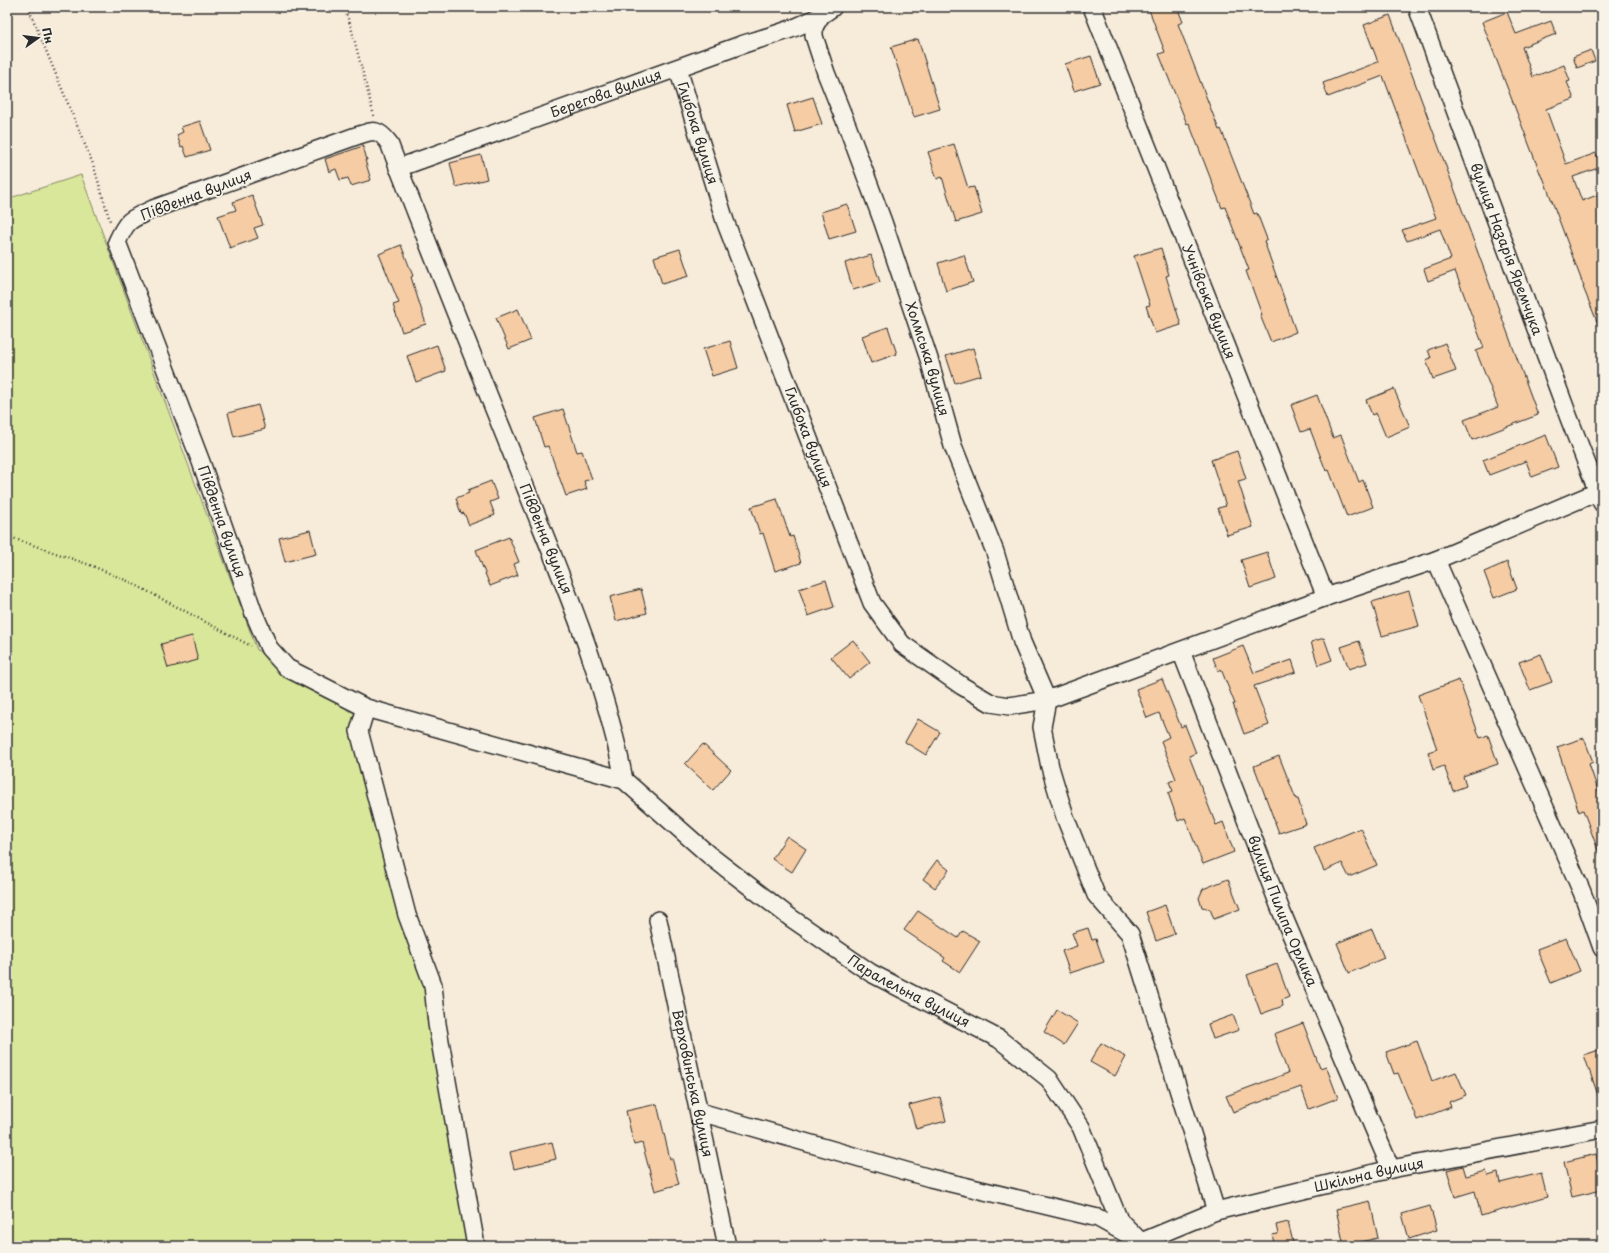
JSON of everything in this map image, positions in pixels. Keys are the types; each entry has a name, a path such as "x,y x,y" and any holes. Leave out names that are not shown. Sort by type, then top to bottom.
{"street":[{"name":"Учнівська вулиця","path":"1092,7 1326,597"},
{"name":"вулиця Назарія Яремчука","path":"1417,7 1569,418 1600,495"},
{"name":"Берегова вулиця","path":"398,168 678,69 826,12"},
{"name":"Холмська вулиця","path":"826,12 814,27 814,36 826,73 883,222 929,359 953,446 995,552 1022,642 1047,700"},
{"name":"Глибока вулиця","path":"678,69 725,221 872,603 902,644 962,686 991,703 1009,706 1047,700 1326,597 1436,560 1600,495"},
{"name":"Південна вулиця","path":"378,131 389,143 473,358 560,574 591,656 618,750 624,780 366,708 287,668 269,648 253,611 201,462 117,242 124,226 130,219 153,209 356,136 378,131"},
{"path":"1436,560 1579,884 1602,948"},
{"name":"вулиця Пилипа Орлика","path":"1181,651 1282,913 1391,1169"},
{"path":"1047,700 1042,727 1050,767 1065,817 1096,895 1130,934 1216,1211"},
{"path":"366,708 359,730 407,914 433,985 437,1024 476,1246"},
{"name":"Паралельна вулиця","path":"624,780 709,855 791,918 871,973 999,1039 1049,1079 1081,1127 1119,1220 1139,1244"},
{"name":"Верховинська вулиця","path":"658,920 700,1112 727,1246"},
{"path":"700,1112 930,1178 1098,1218 1139,1244"},
{"name":"Шкільна вулиця","path":"1139,1244 1216,1211 1391,1169 1602,1129"}],"path":[{"path":"28,7 92,164 117,242"},
{"path":"344,7 351,27 378,131"},
{"path":"7,536 90,565 130,582 257,650"}],"green space":[{"path":"81,175 257,650 287,668 366,708 359,731 433,985 476,1246 7,1246 7,199"}],"building":[{"path":"1148,7 1177,7 1183,22 1178,24 1219,130 1221,129 1254,214 1257,213 1267,239 1264,241 1296,332 1271,342 1260,315 1262,315 1246,271 1249,270 1225,207 1222,208 1189,123 1187,124 1159,54 1165,52"},
{"path":"1507,12 1516,34 1551,21 1556,34 1522,47 1533,77 1564,65 1570,81 1567,82 1574,99 1546,109 1566,164 1596,153 1601,167 1573,177 1582,201 1602,193 1602,334 1583,287 1543,177 1542,178 1482,22"},
{"path":"1390,15 1538,415 1472,440 1464,420 1498,407 1476,351 1484,348 1455,271 1428,281 1424,269 1451,259 1440,229 1407,241 1402,230 1436,218 1383,76 1328,97 1323,83 1378,62 1364,25"},
{"path":"918,39 940,109 914,117 891,47"},
{"path":"1591,50 1595,61 1577,68 1573,57"},
{"path":"1091,56 1100,83 1074,91 1065,64"},
{"path":"813,97 822,124 795,132 787,105"},
{"path":"200,121 210,150 187,157 183,146 181,147 177,135 183,132 181,127"},
{"path":"954,144 968,188 974,187 982,214 956,222 942,177 937,179 928,152"},
{"path":"363,146 367,160 365,160 371,180 351,186 348,178 340,180 336,169 329,172 325,159"},
{"path":"481,155 487,179 456,187 450,163"},
{"path":"252,195 263,225 254,228 258,238 230,248 218,216 236,210 233,202"},
{"path":"847,204 856,231 829,239 821,212"},
{"path":"401,245 413,276 411,277 426,324 402,332 393,305 399,303 379,254"},
{"path":"1161,248 1169,275 1166,276 1181,325 1155,333 1146,306 1150,305 1134,256"},
{"path":"680,249 689,276 662,284 654,257"},
{"path":"871,255 880,282 853,290 845,263"},
{"path":"964,255 973,282 946,291 938,263"},
{"path":"518,309 531,340 509,349 496,318"},
{"path":"888,327 897,354 871,363 862,336"},
{"path":"730,341 738,368 712,376 703,349"},
{"path":"1445,343 1456,371 1433,379 1426,360 1431,358 1428,350"},
{"path":"437,345 446,371 416,382 407,356"},
{"path":"973,348 981,375 955,383 946,356"},
{"path":"1394,389 1410,427 1386,437 1376,413 1372,415 1366,400"},
{"path":"1317,395 1333,438 1341,435 1359,482 1363,480 1373,507 1347,517 1329,470 1326,471 1310,429 1301,432 1291,405"},
{"path":"258,405 265,429 234,437 228,413"},
{"path":"563,409 577,452 582,451 592,479 584,481 587,489 566,496 548,446 544,447 535,418"},
{"path":"1546,435 1558,467 1532,477 1526,461 1489,475 1483,460"},
{"path":"1237,451 1246,479 1238,481 1253,527 1227,535 1218,508 1226,506 1211,460"},
{"path":"491,481 498,499 490,502 495,515 469,525 464,513 461,514 456,498 469,493 468,490"},
{"path":"777,499 790,537 793,536 801,563 775,571 763,533 760,534 751,507"},
{"path":"310,530 316,554 285,562 279,538"},
{"path":"509,537 519,562 514,564 518,575 490,586 476,550"},
{"path":"1267,552 1276,579 1250,588 1241,560"},
{"path":"1507,562 1517,589 1494,598 1484,572"},
{"path":"826,580 834,607 808,616 799,589"},
{"path":"641,589 647,613 616,621 610,597"},
{"path":"1409,591 1419,626 1382,636 1372,602"},
{"path":"192,636 198,660 168,668 161,644"},
{"path":"1324,638 1332,660 1318,665 1311,642"},
{"path":"853,640 870,662 849,679 831,657"},
{"path":"1359,641 1367,663 1349,669 1341,647"},
{"path":"1243,646 1254,673 1292,660 1296,672 1254,686 1269,725 1244,734 1233,704 1235,704 1221,669 1218,671 1213,658"},
{"path":"1541,654 1552,682 1530,690 1519,662"},
{"path":"1162,679 1181,727 1185,725 1196,753 1189,756 1216,825 1223,822 1234,852 1203,864 1185,818 1178,821 1168,793 1173,791 1169,782 1176,779 1161,741 1169,737 1159,713 1147,718 1136,689"},
{"path":"1459,680 1480,738 1488,735 1498,764 1463,776 1466,786 1453,791 1444,766 1433,770 1428,752 1437,749 1418,695"},
{"path":"918,719 940,732 926,755 905,742"},
{"path":"1584,738 1593,762 1589,764 1602,802 1601,858 1583,810 1579,812 1557,747"},
{"path":"703,744 731,770 713,790 685,764"},
{"path":"1279,756 1296,799 1298,799 1306,824 1279,833 1254,766"},
{"path":"1361,828 1377,865 1349,877 1342,863 1324,871 1314,848"},
{"path":"787,836 806,849 792,872 772,859"},
{"path":"937,860 949,870 935,888 923,879"},
{"path":"1228,879 1240,909 1214,919 1210,909 1202,907 1199,898 1203,889"},
{"path":"1165,905 1175,934 1156,941 1146,912"},
{"path":"918,911 958,938 963,931 980,941 960,972 943,961 945,958 904,930"},
{"path":"1088,928 1092,940 1096,939 1104,962 1070,973 1062,951 1077,946 1072,933"},
{"path":"1372,929 1384,958 1349,973 1337,943"},
{"path":"1566,938 1580,971 1551,983 1537,949"},
{"path":"1277,964 1289,997 1282,1000 1283,1006 1261,1014 1247,975"},
{"path":"1057,1010 1078,1023 1064,1045 1044,1032"},
{"path":"1233,1015 1239,1030 1213,1039 1208,1024"},
{"path":"1303,1023 1320,1068 1326,1066 1338,1098 1309,1109 1301,1087 1233,1112 1226,1096 1288,1073 1274,1034"},
{"path":"1417,1041 1432,1081 1456,1072 1466,1095 1449,1102 1451,1107 1417,1120 1398,1073 1394,1074 1386,1052"},
{"path":"1101,1043 1126,1057 1115,1076 1090,1062"},
{"path":"1602,1049 1602,1100 1600,1101 1584,1055"},
{"path":"940,1097 946,1121 916,1129 909,1105"},
{"path":"657,1104 670,1159 672,1158 679,1184 655,1191 642,1143 634,1145 626,1111"},
{"path":"552,1142 556,1159 514,1169 510,1152"},
{"path":"1596,1154 1602,1180 1602,1190 1572,1197 1564,1162"},
{"path":"1463,1166 1466,1176 1486,1171 1488,1176 1498,1173 1500,1183 1541,1173 1547,1197 1481,1216 1475,1191 1455,1197 1447,1170"},
{"path":"1370,1201 1378,1238 1360,1242 1361,1246 1344,1246 1336,1209"},
{"path":"1430,1206 1437,1230 1409,1239 1402,1214"},
{"path":"1288,1222 1294,1246 1275,1246 1272,1235 1278,1234 1276,1225"}]}
